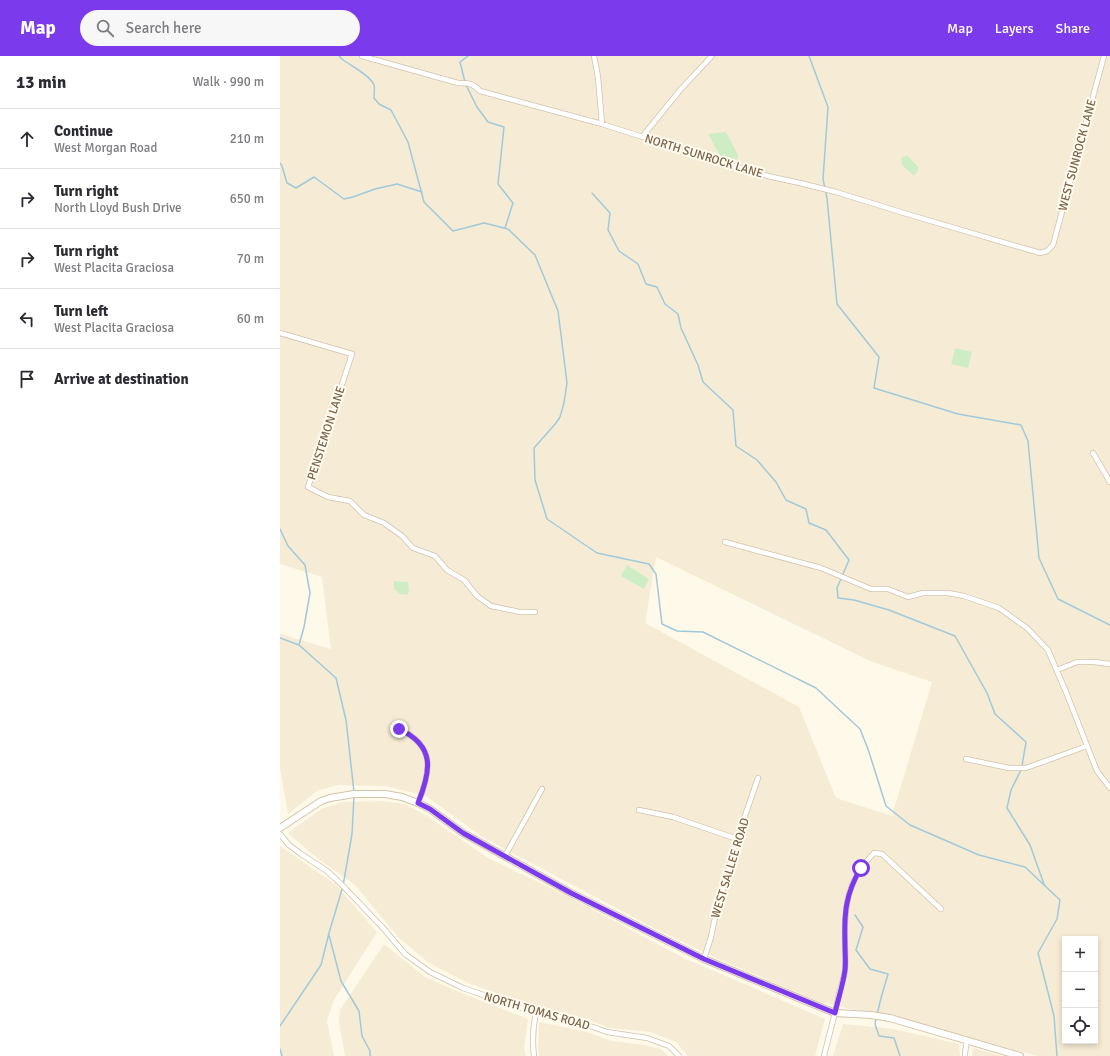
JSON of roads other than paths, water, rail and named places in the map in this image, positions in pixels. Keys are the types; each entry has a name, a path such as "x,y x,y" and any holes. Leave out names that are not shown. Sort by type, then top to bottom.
{"street":[{"name":"NORTH SUNROCK LANE","path":"362,56 458,83 469,83 476,86 480,91 602,124 766,175 836,192 1040,253 1047,251"},
{"path":"594,56 598,77 602,124"},
{"path":"642,137 681,89 712,56"},
{"name":"WEST SUNROCK LANE","path":"1047,251 1053,245 1055,240 1104,56"},
{"name":"PENSTEMON LANE","path":"280,333 352,354 308,487 328,497 350,501 364,515 384,523 402,536 413,548 435,556 447,570 464,580 477,596 491,606 520,612 535,612"},
{"path":"1093,453 1110,482"},
{"path":"725,542 821,568 871,589 888,589 908,597 923,592 948,593 964,596 999,608 1027,628 1048,650 1096,771 1110,788"},
{"path":"1057,670 1077,662 1110,664"},
{"path":"399,729 414,738 422,746 427,756 428,768 426,783 418,803"},
{"path":"966,759 1009,768 1026,768 1087,746"},
{"name":"WEST SALLEE ROAD","path":"704,959 737,839 758,778"},
{"path":"504,856 542,789"},
{"path":"280,828 322,801 340,795 385,794 402,797 430,809 463,833 571,893 704,959 835,1013 872,1015 890,1018 1020,1056"},
{"path":"640,810 673,817 737,839"},
{"name":"NORTH TOMAS ROAD","path":"280,834 289,845 300,854 327,871 384,929 405,954 430,972 463,988 524,1009 572,1020 607,1032 647,1038 669,1046 679,1056"},
{"path":"824,1056 845,970 844,918 846,905 850,889 861,868 874,853 882,854 941,909"},
{"path":"534,1056 533,1029 536,1012"},
{"path":"965,1056 964,1053 967,1040"}],"waterway":[{"path":"339,56 369,78 374,85 374,98 379,104 391,110 408,142 424,202 453,231 484,223 508,229 535,255 558,311 567,383 560,417 534,448 535,480 547,519 597,553 649,564 656,574 662,624 677,631 703,632 816,688 860,729 886,806 910,825 979,855 1025,867 1060,900 1057,919 1038,953 1054,1016 1057,1056"},
{"path":"465,82 460,62 468,56"},
{"path":"809,56 828,107 823,179 827,198 837,304 879,357 874,388 958,414 1021,425 1028,441 1039,558 1058,599 1110,625"},
{"path":"466,85 477,107 488,122 504,127 498,184 513,203 505,228"},
{"path":"280,163 287,183 296,188 314,177 344,199 397,184 422,192"},
{"path":"592,193 610,213 608,230 619,251 638,264 646,284 657,287 665,304 678,314 681,328 698,365 703,382 733,410 736,446 757,460 776,482 786,500 806,509 809,523 826,530 849,560 837,588 838,598 854,600 889,610 955,636 987,693 995,714 1026,742 1022,766"},
{"path":"280,529 288,546 305,565 310,593 299,645"},
{"path":"280,638 299,645 336,678 346,720 354,792"},
{"path":"1021,770 1011,790 1007,808 1030,845 1044,884"},
{"path":"280,1026 321,965 343,886 352,834 354,796"},
{"path":"855,915 863,927 856,950 870,969 888,974 877,1015"},
{"path":"329,935 341,981 359,1011 362,1036 370,1051 370,1056"},
{"path":"876,1018 875,1024 879,1036 894,1038 900,1056"},
{"path":"280,1049 282,1056"}]}
